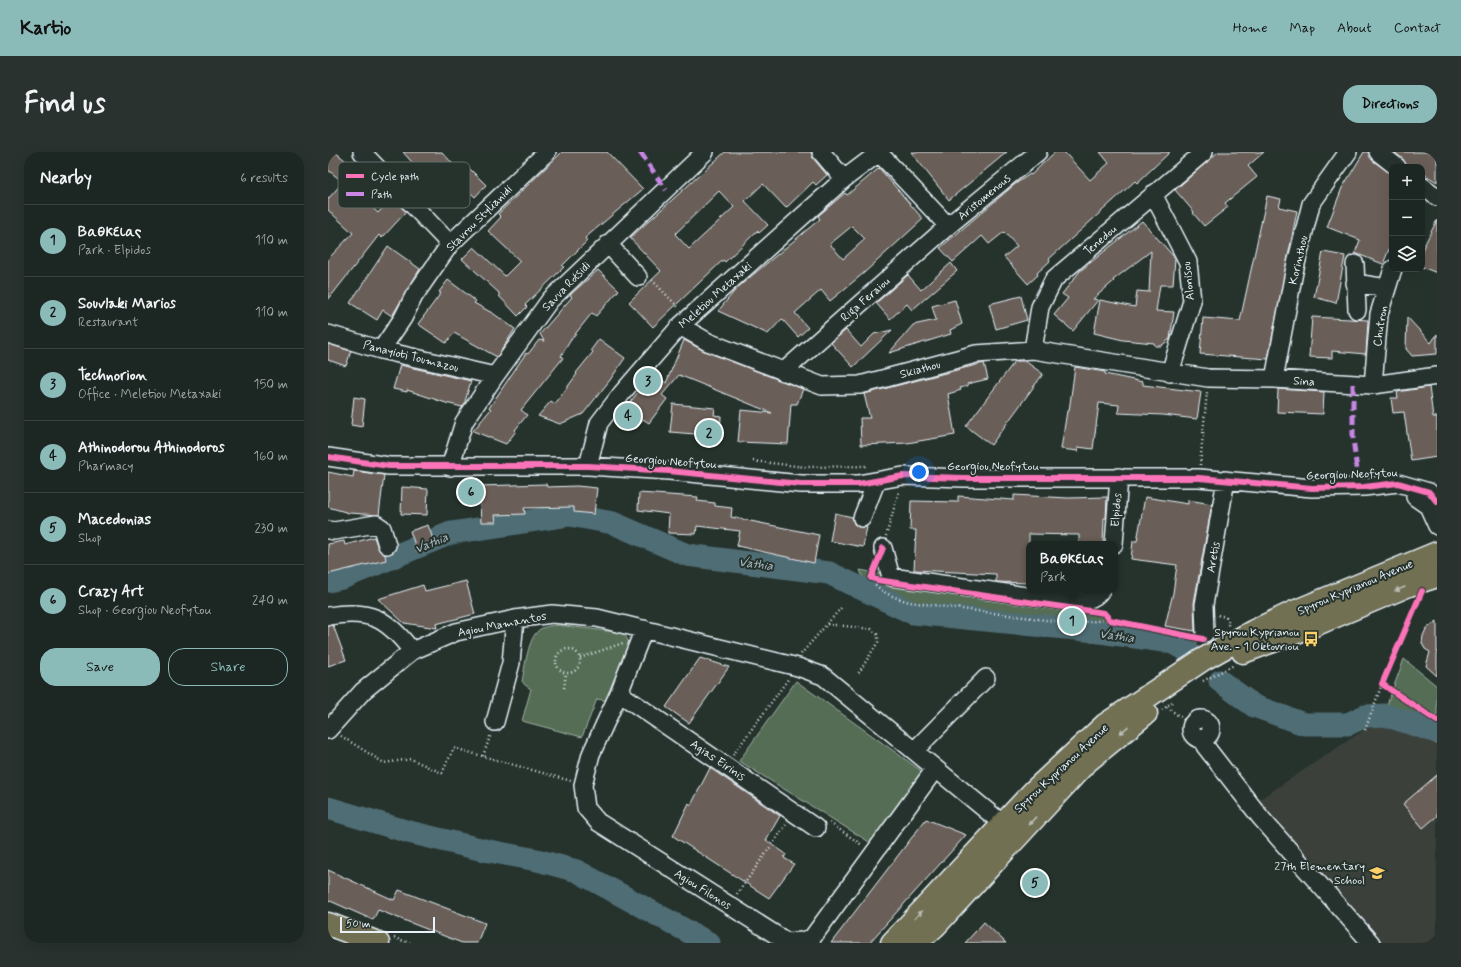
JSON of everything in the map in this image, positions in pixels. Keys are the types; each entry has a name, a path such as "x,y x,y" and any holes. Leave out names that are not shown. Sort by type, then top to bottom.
{"main road":[{"name":"Spyrou Kyprianou Avenue","path":"892,943 1034,791 1105,725 1202,660 1254,631 1294,612 1437,553"},
{"name":"Spyrou Kyprianou Avenue","path":"916,943 935,934 1085,763 1135,721 1189,682 1234,655 1259,644 1300,630 1409,585 1437,576"},
{"path":"328,924 378,943"},
{"path":"328,940 335,943"}],"street":[{"path":"362,152 372,162"},
{"name":"Savva Rotsidi","path":"450,467 464,422 550,300 706,152"},
{"path":"821,152 844,179"},
{"path":"879,152 948,226"},
{"name":"Meletiou Metaxaki","path":"588,466 599,423 622,393 684,323 844,179 879,152"},
{"name":"Aristomenous","path":"948,226 1038,152"},
{"name":"Tenedou","path":"1033,350 1040,306 1054,279 1204,152"},
{"name":"Korinthou","path":"1274,379 1294,272 1311,204 1348,152"},
{"path":"1378,152 1393,164"},
{"name":"Stavrou Stylianidi","path":"381,350 403,318 414,296 450,244 545,153"},
{"name":"Alonisou","path":"1153,194 1188,262 1192,301 1170,373"},
{"path":"416,208 450,244"},
{"name":"Riga Feraiou","path":"783,372 948,226"},
{"path":"608,244 638,277"},
{"path":"1356,264 1355,283 1357,310"},
{"name":"Chutron","path":"1373,385 1379,314 1392,272"},
{"path":"1355,283 1387,288"},
{"name":"Skiathou","path":"684,323 708,342 822,386 860,385 976,354 1033,350 1170,373"},
{"name":"Panayioti Toumazou","path":"328,334 381,350 495,376"},
{"name":"Sina","path":"1170,373 1208,378 1274,379 1373,385 1437,376"},
{"name":"Georgiou Neofytou","path":"328,457 389,466 588,466 669,470 801,484 858,484 903,476 963,478 1199,478 1312,488 1364,487 1398,483 1429,492 1437,502"},
{"name":"Elpidos","path":"1114,541 1119,477"},
{"name":"Aretis","path":"1205,634 1204,605 1226,480"},
{"path":"862,518 876,482"},
{"name":"Georgiou Neofytou","path":"1364,487 1416,498 1428,506 1437,526"},
{"path":"328,530 334,531 376,524 382,528 387,545"},
{"path":"883,548 891,577 1063,601 1083,601 1098,595 1099,593"},
{"path":"328,616 346,613 368,615 385,622 400,636 412,651"},
{"name":"Agiou Mamantos","path":"328,729 363,691 412,651 456,632 515,619 552,614 597,618 641,633 794,666 823,676 915,750 935,769 1003,824"},
{"path":"495,722 511,663 515,619"},
{"name":"Agiou Filonos","path":"641,633 619,693 591,754 583,784 586,808 598,822 787,942 802,941 812,938 935,769"},
{"path":"915,750 986,678"},
{"name":"Agias Eirinis","path":"619,693 816,828"},
{"path":"1198,732 1204,746 1261,818 1371,943"}],"path":[{"path":"638,277 644,271 684,323"},
{"path":"1199,478 1208,378"},
{"path":"883,548 903,476"},
{"path":"871,578 885,582"},
{"path":"871,578 887,595 909,602 1069,623 1110,620 1118,622"},
{"path":"726,765 794,666 841,608"},
{"path":"1104,613 1110,620"},
{"path":"827,624 871,629 878,635 878,642 858,674"},
{"path":"580,658 641,633"},
{"path":"568,648 574,650 580,658 580,663 575,671 566,673 556,665 556,657 559,652 568,648"},
{"path":"1200,683 1236,664"},
{"path":"564,688 566,673"},
{"path":"1365,730 1385,677"},
{"path":"1382,684 1388,689"},
{"path":"1161,711 1177,698"},
{"path":"1167,707 1198,732"},
{"path":"483,756 495,722"},
{"path":"328,729 384,763 411,759 442,773 454,748 583,784"},
{"path":"729,906 794,813"},
{"path":"816,828 828,822 874,853"}],"shaded area":[{"name":"27th Elementary School","path":"1382,718 1437,744 1437,943 1380,943 1254,803"}],"green space":[{"path":"860,570 1201,635 1195,646 917,608 866,585"},
{"path":"557,625 624,633 631,647 609,701 597,699 582,737 522,721 531,689 522,681 532,639 539,630 545,627"},
{"path":"1404,659 1437,686 1437,744 1382,718"},
{"path":"796,681 923,772 874,845 739,761"}],"building":[{"path":"328,152 335,152 347,162 338,162 338,178 328,170"},
{"path":"403,152 442,152 451,162 412,162"},
{"path":"562,152 607,152 643,189 585,238 587,241 562,266 564,267 525,305 527,307 518,316 499,296 499,293 462,259 474,247 505,276 520,261 488,231 501,217 498,214"},
{"path":"725,152 811,152 813,158 827,175 816,185 813,182 786,208 763,184 745,201 768,225 759,233 757,231 725,262 723,260 653,327 629,302 661,271 630,238","holes":["719,191 734,207 689,249 675,234"]},
{"path":"911,152 1007,152 949,200"},
{"path":"1055,152 1064,152 1090,180 1109,163 1100,152 1170,152 1137,183 1135,181 1049,259 1050,261 1028,284 1004,257 1017,246 1004,232 989,244 982,236 953,262 940,248 1014,185 1030,174 1031,175"},
{"path":"1218,152 1264,152 1248,166 1257,177 1225,203 1228,207 1204,226 1175,190"},
{"path":"1364,152 1368,152 1372,160 1389,173 1389,249 1383,264 1355,253 1360,240 1327,227 1342,188"},
{"path":"1394,152 1437,152 1437,182 1425,175 1425,164 1406,164 1403,159"},
{"path":"879,168 923,219 865,272 830,301 821,290 795,313 808,328 798,337 782,319 768,334 718,311 737,288 820,219 818,216 845,193 847,195","holes":["852,226 865,239 843,259 830,244"]},
{"path":"470,169 486,185 475,197 470,192"},
{"path":"338,188 338,208 373,208 378,213 382,208 402,208 406,212 382,238 379,235 328,300 328,259 353,233 328,210 328,199"},
{"path":"1267,196 1281,199 1279,207 1297,211 1268,359 1200,354 1203,318 1240,321"},
{"path":"1437,220 1437,273 1425,268 1425,244"},
{"path":"1142,221 1175,258 1173,285 1160,285 1156,311 1174,312 1170,339 1161,346 1155,346 1154,343 1123,340 1094,333 1100,300 1135,307 1137,291 1149,292 1151,251 1113,280 1114,281 1093,299 1098,300 1073,331 1054,315 1068,298 1062,294 1080,271"},
{"path":"388,246 420,269 392,316 383,310 377,320 350,303"},
{"path":"1323,252 1345,256 1336,303 1314,297"},
{"path":"951,263 957,271 912,310 907,304 890,319 876,303 908,275 921,290"},
{"path":"598,270 619,290 596,316 592,313 572,338 561,356 563,358 521,410 527,415 506,444 473,431 491,409 489,408 526,353 528,354 539,340 544,341 540,334 572,297 570,295"},
{"path":"448,280 476,301 474,303 494,314 515,329 497,357 454,333 446,343 418,324 441,293 439,292"},
{"path":"1021,296 1027,320 996,329 989,304"},
{"path":"955,300 962,324 950,330 951,334 889,353 913,325 936,320 932,306"},
{"path":"1312,317 1368,320 1366,354 1332,351 1332,358 1309,357"},
{"path":"1407,317 1431,343 1437,334 1437,354 1412,356 1406,349"},
{"path":"846,330 861,347 874,334 892,330 853,367 831,343"},
{"path":"599,339 625,358 610,380 583,414 560,424 538,416 551,401 555,404 577,374 576,373 593,352 591,350"},
{"path":"684,340 704,351 803,389 797,404 791,404 788,444 738,442 741,410 772,413 679,375 662,395 667,399 649,423 643,419 636,428 620,415 653,373 666,383"},
{"path":"328,344 351,351 346,366 328,360"},
{"path":"1015,361 1025,361 1043,374 991,445 966,426"},
{"path":"984,363 988,379 967,384 968,386 960,388 961,390 948,394 955,435 907,443 861,445 860,418 870,418 864,394"},
{"path":"400,365 471,381 464,405 462,407 407,390 407,392 393,389"},
{"path":"1075,367 1105,372 1105,374 1143,382 1143,385 1201,392 1197,419 1163,415 1118,413 1119,405 1099,403 1093,449 1078,447 1078,451 1061,449 1067,411 1069,411"},
{"path":"1429,387 1433,417 1437,417 1437,457 1411,461 1404,412 1393,413 1391,398 1398,398 1397,392"},
{"path":"1278,389 1324,392 1323,414 1277,412"},
{"path":"354,397 365,399 362,427 351,425"},
{"path":"673,404 715,408 714,415 721,416 720,436 670,432"},
{"path":"354,471 384,475 379,515 349,513 328,507 328,472 353,477"},
{"path":"546,484 547,487 577,486 597,488 594,514 574,512 574,507 524,508 525,514 495,515 496,522 481,522 479,486"},
{"path":"402,487 428,489 427,515 401,514"},
{"path":"639,493 698,497 697,501 715,503 715,506 732,508 731,517 819,535 814,563 737,546 740,531 697,526 696,534 668,533 669,514 638,510"},
{"path":"1014,495 1068,498 1107,497 1103,541 1079,541 1079,535 1029,534 1029,541 1026,541 1026,583 996,582 996,574 914,570 916,530 910,530 911,501 958,502 958,496 1014,500"},
{"path":"1145,497 1188,504 1188,500 1212,504 1194,603 1195,631 1165,626 1173,593 1177,565 1131,559 1133,541 1137,541"},
{"path":"835,513 852,517 854,524 858,527 867,527 863,547 830,541"},
{"path":"428,525 435,545 417,551 410,531"},
{"path":"374,537 378,548 385,555 386,560 328,574 328,544 344,541 345,545"},
{"path":"466,581 475,614 436,624 437,628 404,623 378,599 423,585 425,591"},
{"path":"1437,621 1437,676 1426,666 1430,652 1425,649 1422,643 1426,629"},
{"path":"333,625 346,660 328,666 328,626"},
{"path":"700,658 729,667 689,723 666,707"},
{"path":"710,768 780,816 766,840 786,854 784,858 794,864 769,898 673,836 689,803 691,805"},
{"path":"1437,775 1437,816 1423,828 1403,804"},
{"path":"926,819 966,835 869,943 831,943"},
{"path":"328,870 394,900 399,890 485,923 477,943 462,943 378,910 373,920 328,900"},
{"path":"984,922 1006,943 965,943"}],"waterway":[{"name":"Vathia","path":"328,581 342,578 451,533 570,515 613,523 687,555 829,573 913,613 1086,630 1171,642 1189,652"},
{"name":"Vathia","path":"1220,681 1254,706 1304,724 1348,724 1365,716 1385,715 1437,732"},
{"path":"328,808 409,832 484,850 537,860 577,871 709,943"}],"marked path":[{"path":"640,152 666,190"},
{"path":"1353,384 1353,438 1358,479"}],"cycle path":[{"path":"328,457 389,466 588,466 669,471 801,484 858,484 903,476 963,478 1199,478 1312,488 1364,487 1398,483 1429,492 1437,502"},
{"path":"883,548 871,578 877,580 1104,613 1110,620 1203,639"},
{"path":"1422,591 1382,684 1437,721"}],"place":[{"name":"Technorion","path":"648,381"},
{"name":"Athinodorou Athinodoros","path":"628,416"},
{"name":"Souvlaki Marios","path":"709,433"},
{"name":"Crazy Art","path":"471,492"},
{"name":"Βαθκειας","path":"1072,621"},
{"name":"Spyrou Kyprianou Ave. - 1 Oktovriou","path":"1311,639"},
{"name":"27th Elementary School","path":"1377,873"},
{"name":"Macedonias","path":"1035,883"}]}
